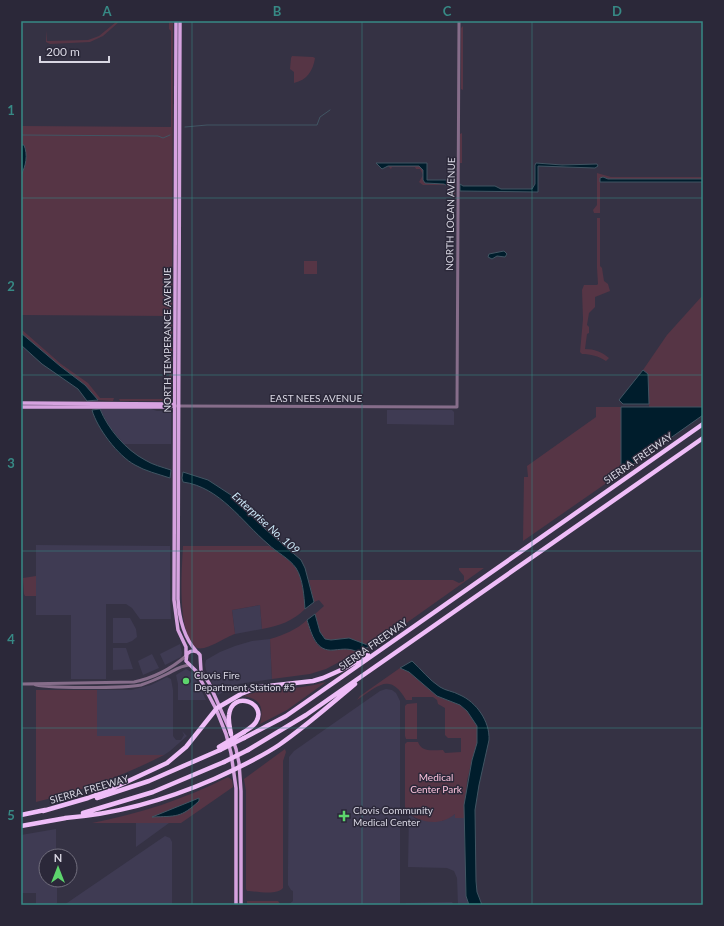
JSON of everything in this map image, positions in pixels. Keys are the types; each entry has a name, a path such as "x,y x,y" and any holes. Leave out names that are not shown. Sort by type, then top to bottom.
{"highway":[{"name":"SIERRA FREEWAY","path":"21,815 82,802 122,790 194,762 286,716 703,424"},
{"name":"SIERRA FREEWAY","path":"21,826 65,818 111,806 175,784 248,750 291,724 368,672 703,438"},
{"path":"43,811 97,795 163,765 186,747 218,708 241,694 259,687 307,682 323,678 382,648"},
{"path":"65,818 92,815 140,806 182,793 240,768 279,745 327,708 368,672"},
{"path":"220,749 255,725 258,716 257,709 254,704 244,700 235,703 230,710 229,720 231,734"}],"main road":[{"name":"NORTH TEMPERANCE AVENUE","path":"178,21 180,48 174,610 180,635 186,646 186,656"},
{"name":"NORTH TEMPERANCE AVENUE","path":"178,21 176,406 178,605 185,634 191,646 196,651"},
{"name":"EAST NEES AVENUE","path":"21,403 170,404 176,406"},
{"name":"EAST NEES AVENUE","path":"21,407 176,406"},
{"path":"174,577 176,579 176,597 178,605"},
{"path":"236,905 237,793 235,770 218,708 209,683 202,673 200,655 196,651 190,652 186,656 186,661 189,666 196,671 218,708 231,734 240,768 241,905"},
{"path":"189,666 198,664 201,660"}],"street":[{"name":"NORTH LOCAN AVENUE","path":"457,407 459,21"},
{"name":"EAST NEES AVENUE","path":"176,406 457,407"},
{"path":"21,684 52,682 134,682 146,679 171,667 186,656"},
{"path":"34,684 36,686 50,687 135,686 155,680 181,666 189,666"}],"shaded area":[{"path":"100,409 151,409 157,411 169,411 171,413 171,444 124,444 110,427"},
{"path":"387,410 452,410 454,412 454,425 387,424"},
{"path":"36,545 170,546 171,619 140,619 132,608 126,604 106,604 106,679 71,679 71,615 36,615"},
{"path":"260,605 262,629 235,634 232,610"},
{"path":"113,618 130,618 136,629 137,637 127,643 113,643"},
{"path":"270,639 272,679 238,684 218,695 206,670 206,660 235,646 252,641"},
{"path":"180,644 182,653 181,657 165,665 160,654"},
{"path":"113,648 126,648 133,669 113,670"},
{"path":"152,654 159,668 143,675 138,661"},
{"path":"186,669 193,673 206,700 178,700 178,684 176,675"},
{"path":"167,677 171,679 173,690 173,736 176,740 181,740 184,735 182,731 187,736 170,751 164,755 125,755 97,736 97,690 131,690 151,685"},
{"name":"Clovis Community Medical Center","path":"386,689 392,690 396,693 400,701 400,905 288,905 293,901 293,891 288,885 289,757 294,751 380,691"},
{"path":"409,814 416,819 442,821 455,814 455,818 464,818 466,896 469,905 458,905 457,878 454,871 447,868 408,867"},
{"path":"136,823 169,823 136,847"},
{"path":"56,829 56,848 38,848 38,888 57,888 57,903 53,905 36,905 36,893 21,893 21,835"},
{"path":"165,836 170,838 172,842 172,905 64,905"},
{"path":"452,902 454,905 405,905 406,903"}],"green space":[{"path":"120,21 103,36 90,42 50,44 46,42 46,30 47,41 88,40 99,36 116,22"},
{"path":"169,21 173,23 172,339 170,341 170,316 21,315 21,126 171,127 171,31 169,29"},
{"path":"463,26 463,90 461,89 461,28"},
{"path":"292,56 315,58 313,67 309,74 299,82 294,83 294,72 290,69"},
{"path":"462,133 462,163 460,163 460,134"},
{"path":"388,166 419,166 423,170 423,175 420,169 416,169 415,167 392,167 391,169"},
{"path":"597,173 611,177 703,177 703,179 608,179 603,177 600,178 600,213 594,213 593,210 597,205"},
{"path":"423,175 423,180 427,183 446,185 423,185 419,182"},
{"path":"453,180 455,180 455,194 453,196 450,196 450,190 446,185 453,189"},
{"path":"597,218 600,218 600,266 602,268 604,281 608,284 610,291 595,297 595,307 589,313 587,325 589,327 589,333 587,334 585,349 595,350 604,354 609,358 606,361 591,355 582,354 580,352 583,319 582,290 584,285 598,284"},
{"path":"304,261 317,261 317,274 304,274"},
{"path":"703,295 703,407 649,407 648,374 643,370 667,335"},
{"path":"21,329 61,364 88,383 100,398 114,398 113,401 98,400 85,385 21,333"},
{"path":"170,346 172,349 171,400 120,401 119,399 168,399"},
{"path":"596,407 621,407 621,473 523,541 524,477 528,477 527,466 596,417"},
{"path":"183,546 269,546 290,561 299,573 305,609 296,617 262,629 260,605 232,610 235,634 206,648 197,648 190,641 183,616 181,585"},
{"path":"459,568 484,568 405,624 370,646 351,639 325,639 320,632 315,614 324,606 319,600 314,602 309,580 453,580 459,583 464,581 464,576"},
{"path":"36,576 36,596 25,596 23,578"},
{"path":"307,620 315,641 322,648 328,650 349,649 358,652 326,669 310,674 272,679 270,639 290,632"},
{"name":"Medical Center Park","path":"400,668 409,672 437,696 460,705 467,711 477,726 477,743 467,781 464,818 455,818 455,814 443,821 430,822 423,821 405,811 405,744 407,742 418,742 422,748 428,750 443,750 445,753 461,752 461,738 448,738 445,735 445,708 438,704 437,700 433,697 412,697 412,700 406,700 395,686 389,684 378,686 357,700 360,696"},
{"path":"326,682 287,710 260,724 262,713 260,705 254,699 243,696 258,692 305,687"},
{"path":"36,690 97,690 97,736 125,736 125,755 164,755 133,770 102,782 36,802"},
{"path":"417,703 417,739 406,739 405,706 407,704"},
{"path":"285,749 286,752 283,761 283,888 276,892 247,891 246,791 244,779"},
{"path":"228,777 232,780 233,787 181,823 92,823 162,805"},
{"path":"247,901 278,901 281,905 247,905"}],"water":[{"path":"21,145 24,145 26,157 21,175"},
{"path":"376,163 427,163 427,180 453,180 453,189 444,184 425,183 423,180 423,170 419,166 388,166 382,169"},
{"path":"536,163 562,165 597,164 598,166 595,168 538,166 538,192 460,191 460,184 463,186 495,186 501,189 532,189 535,184"},
{"path":"603,177 608,179 703,179 703,182 600,182 600,178"},
{"path":"504,251 507,254 505,257 497,256 492,259 488,257 489,254"},
{"path":"21,333 85,385 98,400 87,401 78,389 42,364 21,345"},
{"path":"643,370 648,374 649,404 623,404 619,400"},
{"path":"621,407 703,407 703,415 621,473"},
{"path":"100,409 103,417 118,438 131,451 148,462 171,470 170,478 147,471 128,461 109,441 98,425 92,410"},
{"path":"183,472 208,480 231,495 264,528 301,560 305,568 314,602 305,609 302,582 293,564 271,547 219,498 196,485 183,482"},
{"path":"315,614 320,632 325,639 331,640 349,638 370,646 358,652 349,649 328,650 323,648 313,637 307,620"},
{"path":"412,661 440,687 466,698 471,702 481,713 487,726 489,740 475,810 476,881 477,892 482,905 469,905 466,896 464,805 472,760 477,743 477,726 467,711 460,705 437,696 409,672 400,668"},
{"path":"199,798 199,801 193,807 183,813 173,816 152,817"}],"waterway":[{"path":"185,127 207,125 317,125 320,117 330,110"},
{"path":"21,135 158,136 163,138 170,135"}],"place":[{"name":"Clovis Fire Department Station #5","path":"186,681"},
{"name":"Clovis Community Medical Center","path":"344,816"}],"water label":[{"name":"Enterprise No. 109","path":"266,523"}]}
